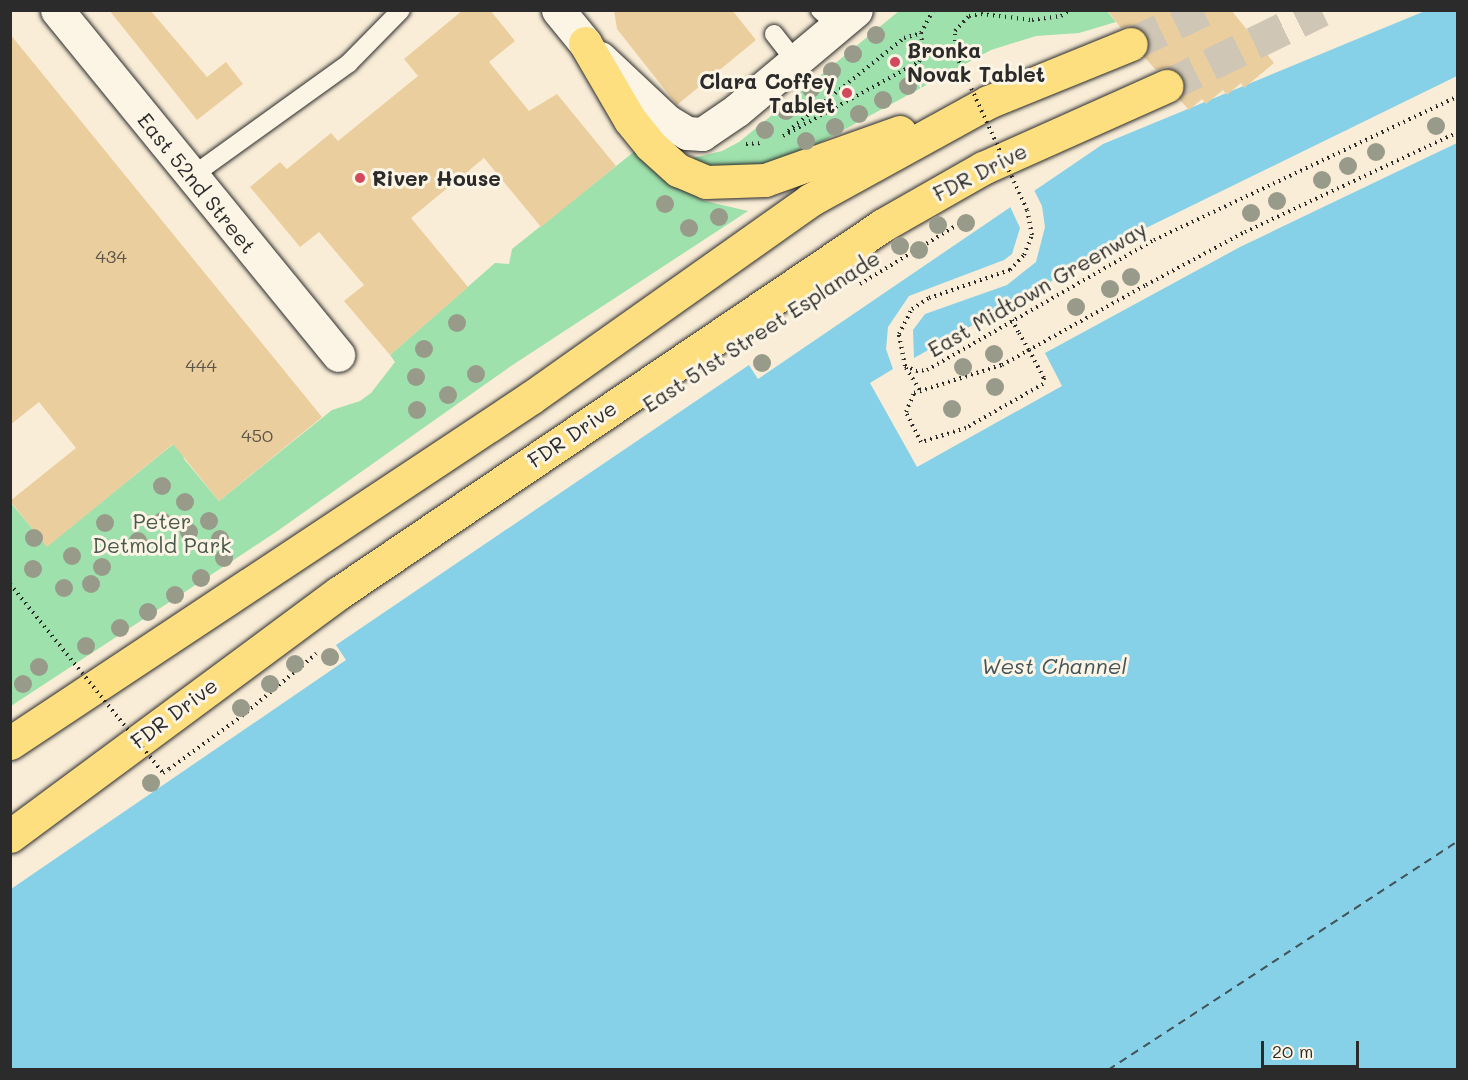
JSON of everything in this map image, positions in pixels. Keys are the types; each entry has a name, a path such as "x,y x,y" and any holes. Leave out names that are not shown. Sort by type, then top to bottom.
{"highway":[{"path":"585,43 630,120 650,145 678,170 706,182 765,180 858,145 955,120"},
{"path":"10,743 532,398 810,200 988,102 1131,44"},
{"name":"FDR Drive","path":"10,836 340,592 883,225 983,168 1166,86"},
{"path":"10,810 103,766"}],"street":[{"name":"East 52nd Street","path":"57,10 338,355"},
{"path":"558,10 585,43 649,107 678,129 694,134 716,126 795,62 838,16"}],"lane":[{"path":"192,176 349,63 401,10"},
{"path":"774,34 795,62"}],"path":[{"path":"775,139 919,62 923,52 921,33 933,10"},
{"path":"905,366 899,334 912,309 929,298 1010,270 1024,255 1032,235 1023,199 955,53 954,31 969,16 981,14 1032,20 1060,16 1070,10"},
{"path":"783,136 904,38 921,33"},
{"name":"East Midtown Greenway","path":"905,366 916,371 927,370 1164,235 1458,96"},
{"name":"East Midtown Greenway","path":"905,366 920,390 981,374 1245,232 1458,132"},
{"path":"739,142 767,141"},
{"path":"1013,190 1022,185"},
{"name":"East 51st Street Esplanade","path":"855,287 975,214"},
{"path":"920,390 910,399 906,412 918,439 925,444 966,428 1043,384 1044,378 1012,320"},
{"path":"10,584 163,773 212,739 326,646"}],"green space":[{"path":"899,11 1107,11 1116,22 1079,33 1036,36 991,50 790,159 727,172 688,159 722,151 739,142"},
{"name":"Peter Detmold Park","path":"635,151 668,182 705,201 748,211 511,366 276,532 11,706 10,502 47,546 181,438 184,459 219,501 332,410 360,401 371,393 395,362 390,355 495,263 509,264 512,249"}],"water":[{"name":"West Channel","path":"1425,11 1457,11 1457,1069 11,1070 11,889 346,660 336,645 749,365 758,379 1103,144"}],"pier":[{"path":"1457,76 1457,143 1240,247 1045,353 1062,386 917,467 870,383 893,369 886,349 888,327 909,296 1004,260 1012,254 1020,228 1009,204 1033,188 1042,206 1045,227 1036,262 1007,285 925,314 913,330 914,358 1148,227"}],"building":[{"path":"109,10 150,10 207,77 226,62 243,84 197,120"},
{"name":"River House","path":"463,10 490,10 515,41 489,62 529,111 557,94 616,166 541,227 484,158 411,218 468,287 390,355 344,301 364,285 319,232 300,247 250,187 280,162 287,169 331,133 338,141 418,76 404,59"},
{"path":"614,10 732,10 756,40 677,105 617,29"},
{"path":"1107,10 1231,10 1274,63 1244,88 1241,83 1227,95 1223,90 1206,104 1202,99 1189,110 1179,99 1185,87 1177,71 1167,67 1156,70 1144,57 1150,46 1143,30 1133,25 1121,28"},
{"path":"10,34 322,417 219,501 173,444 47,547 10,501 76,448 39,402 10,425"}],"ferry route":[{"path":"1108,1070 1458,841"}],"tunnel":[{"path":"1131,44 1203,10"},
{"path":"1166,86 1321,10"}],"place":[{"name":"Bronka Novak Tablet","path":"895,62"},
{"name":"Clara Coffey Tablet","path":"847,93"},
{"name":"River House","path":"360,178"}]}
